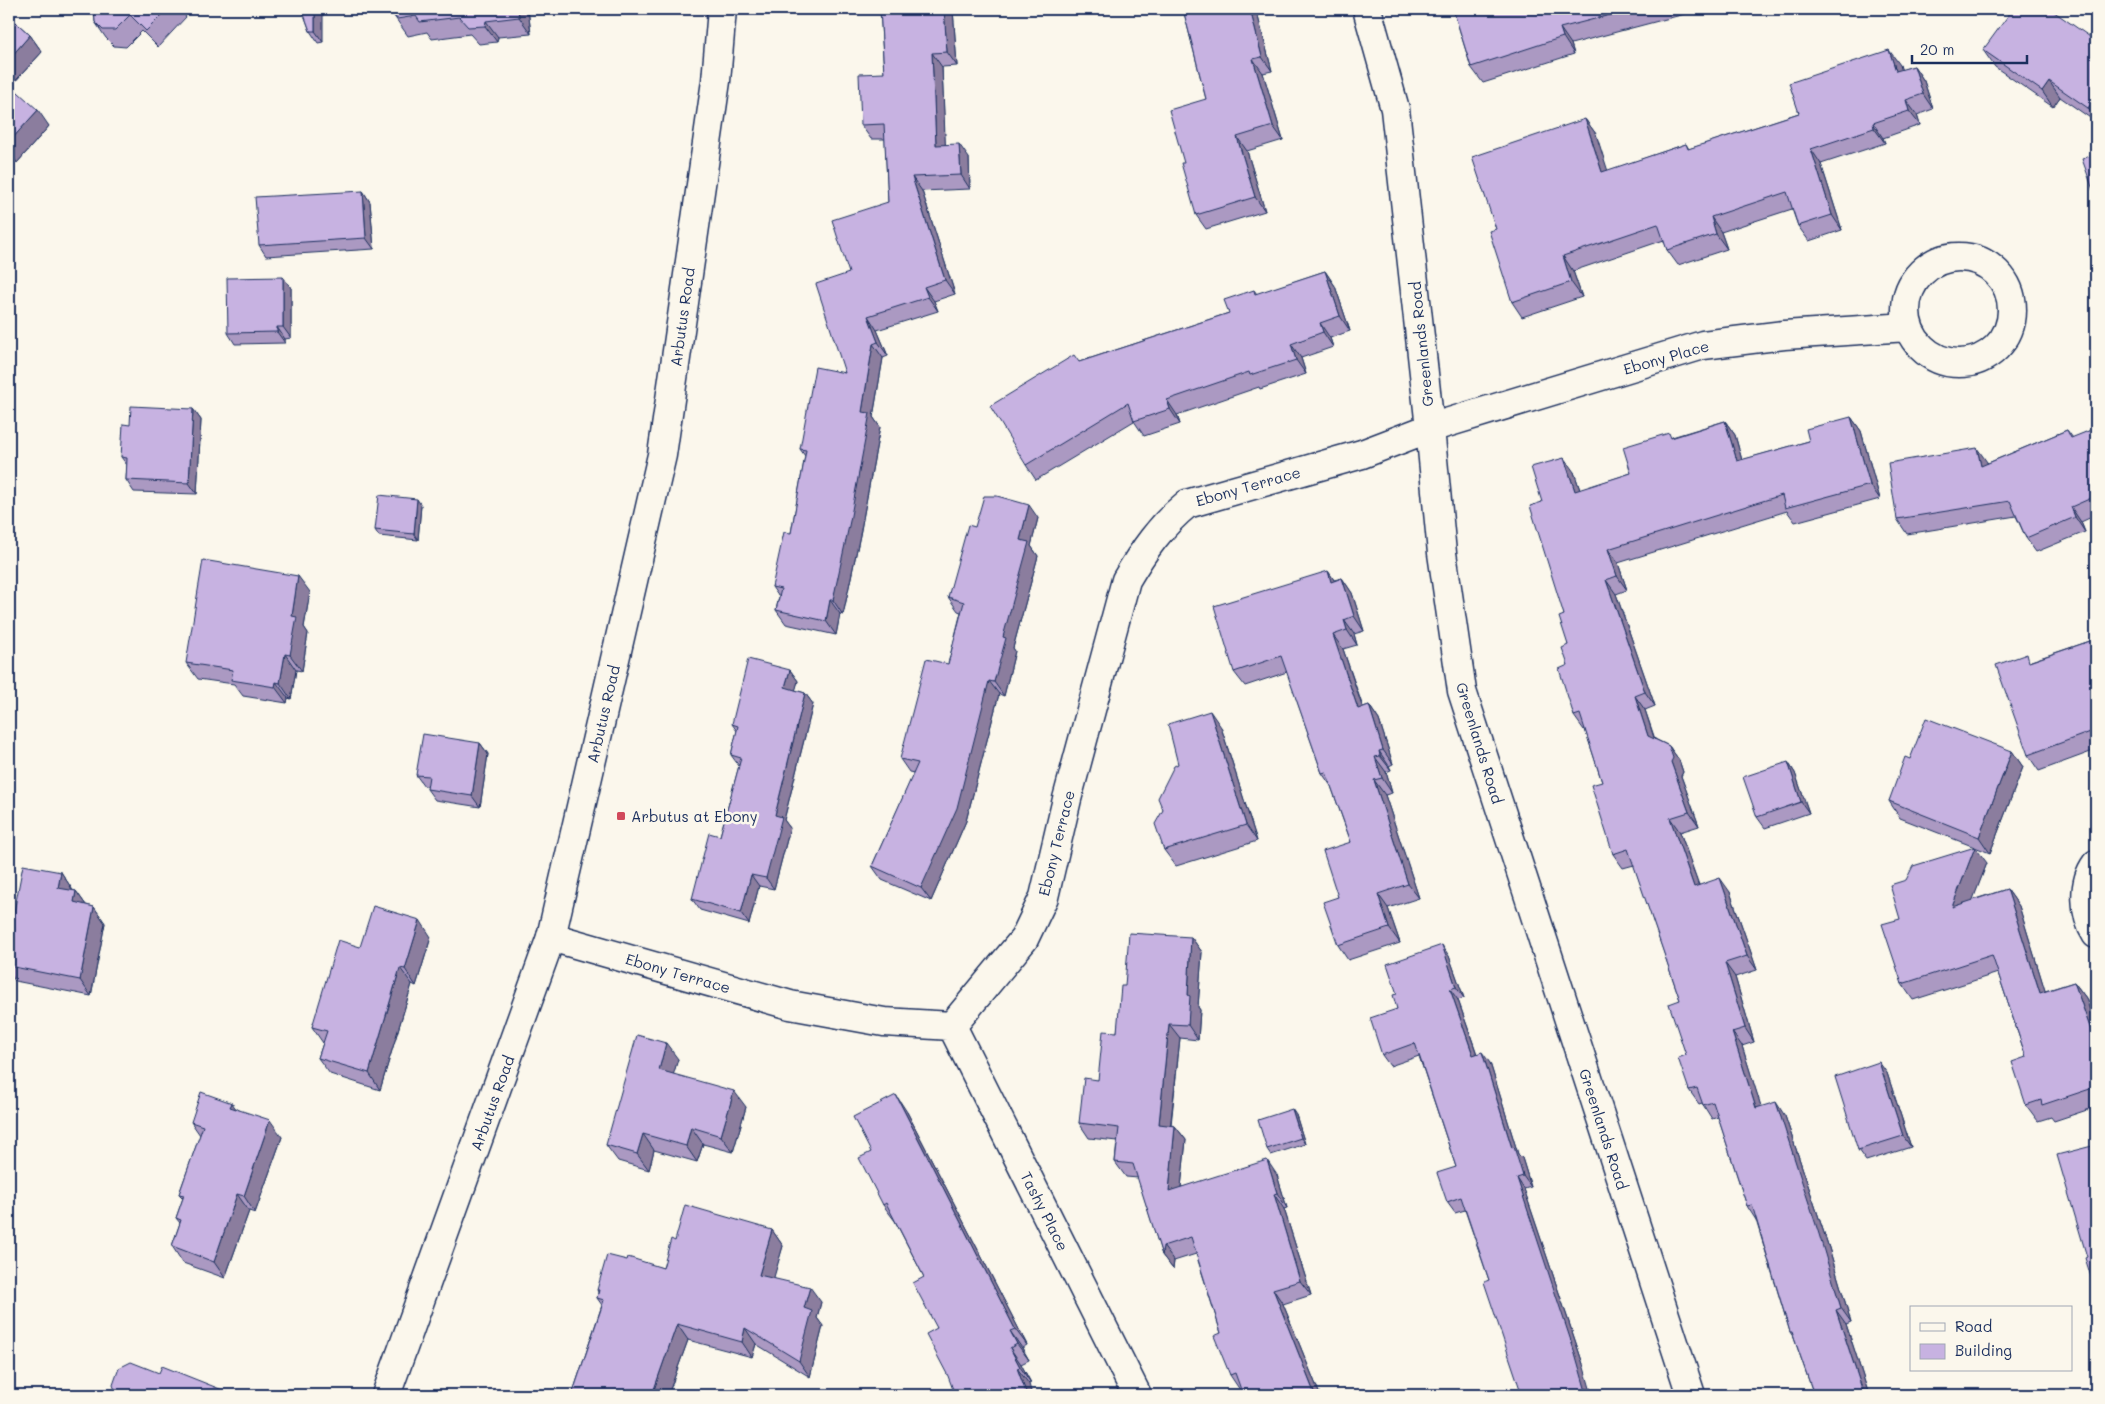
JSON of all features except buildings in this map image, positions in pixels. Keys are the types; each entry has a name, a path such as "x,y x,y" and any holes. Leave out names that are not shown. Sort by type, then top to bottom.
{"street":[{"name":"Arbutus Road","path":"386,1395 551,937 662,455 716,81 722,9"},
{"name":"Greenlands Road","path":"1367,9 1396,109 1442,553 1462,691 1691,1395"},
{"name":"Ebony Place","path":"1430,428 1703,345 1784,335 1908,327"},
{"name":"Ebony Terrace","path":"551,937 790,1005 884,1022 952,1026 1024,939 1044,897 1067,800 1126,580 1143,552 1168,520 1187,504 1362,454 1430,428"},
{"path":"2096,864 2087,890 2087,911 2096,934"},
{"name":"Tashy Place","path":"952,1026 1137,1395"}],"place":[{"name":"Arbutus at Ebony","path":"621,816"}]}
